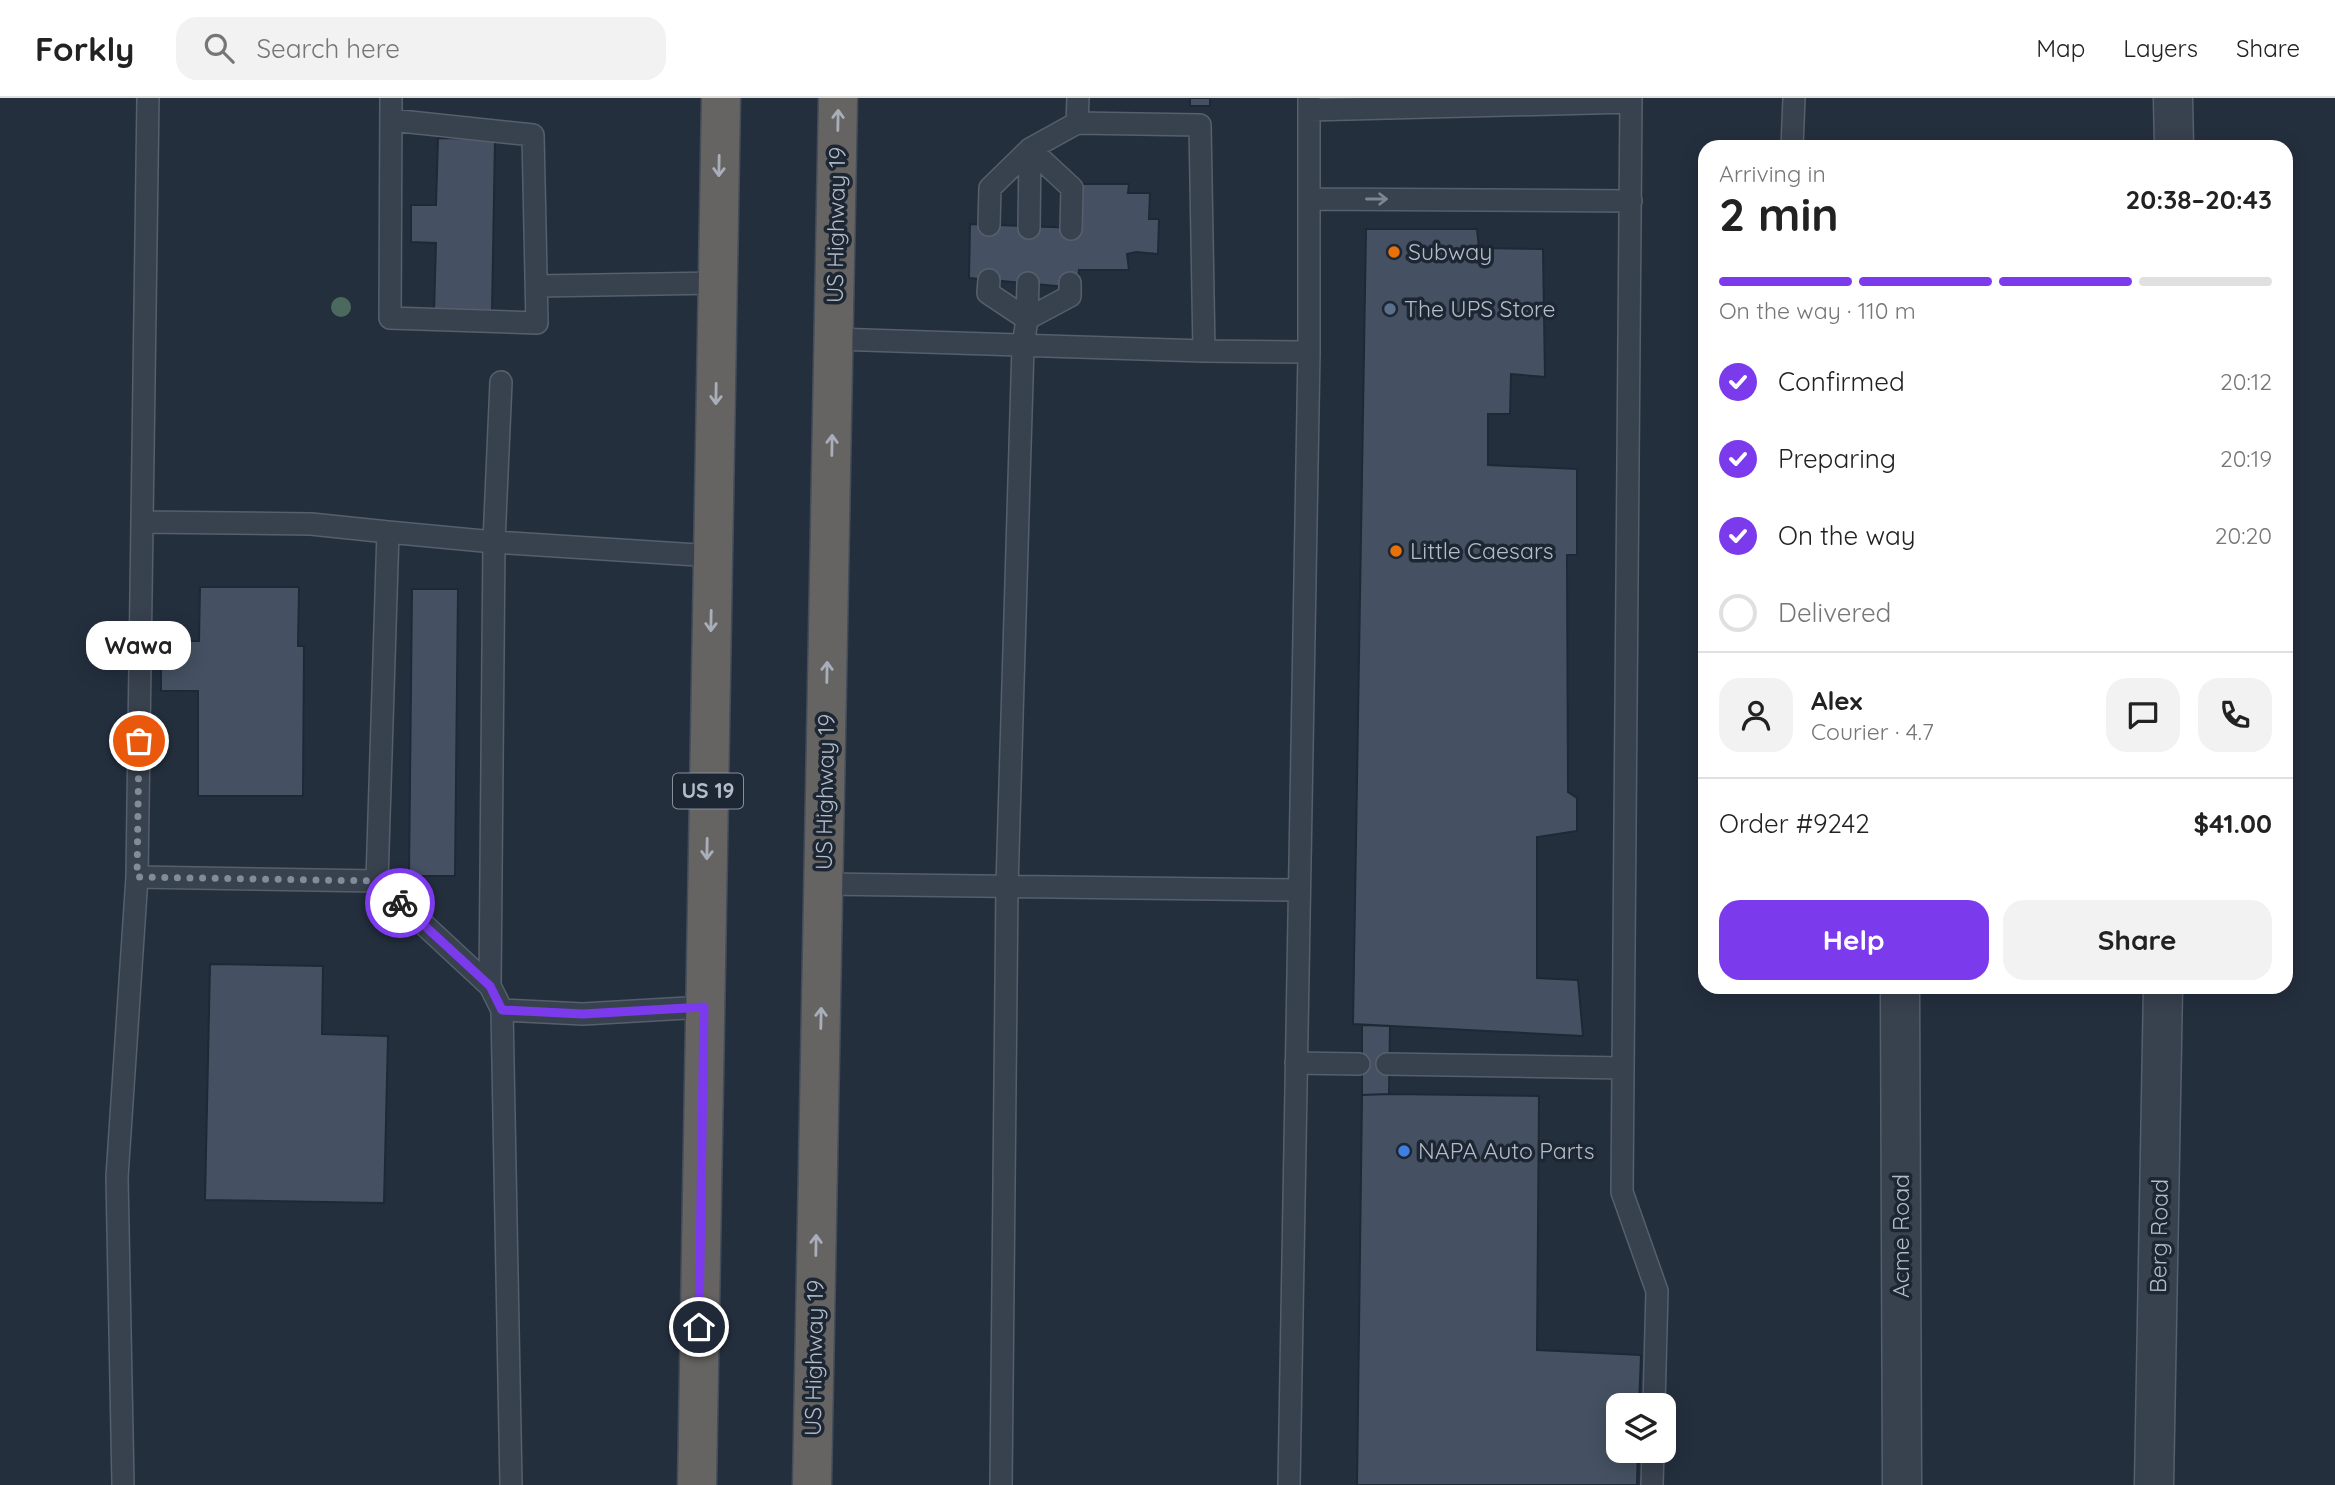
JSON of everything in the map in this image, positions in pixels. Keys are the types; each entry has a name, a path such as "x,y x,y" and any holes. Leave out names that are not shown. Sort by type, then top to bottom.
{"highway":[{"name":"US 19","path":"697,1485 721,98"},
{"name":"US Highway 19","path":"812,1485 838,98"}],"street":[{"path":"2173,98 2174,140"},
{"name":"Acme Road","path":"1900,994 1902,1485"},
{"name":"Berg Road","path":"2154,1485 2163,994"}],"lane":[{"path":"123,1485 117,1177 137,877 148,98"},
{"path":"391,98 390,318 537,323 533,135 391,120"},
{"path":"1077,123 1078,98"},
{"path":"1793,140 1794,98"},
{"path":"1289,1485 1309,352 1309,104 1631,100 1622,1192 1657,1291 1654,1393"},
{"path":"989,225 990,188 1030,149 1077,123 1200,125 1204,351"},
{"path":"1028,228 1030,149"},
{"path":"1030,149 1073,188 1071,229"},
{"path":"1309,199 1631,201"},
{"path":"989,279 988,293 1027,318"},
{"path":"537,286 718,283"},
{"path":"1001,1485 1007,886 1023,346 1028,284"},
{"path":"1027,318 1070,296 1070,284"},
{"path":"834,339 1309,352"},
{"path":"490,986 494,541 501,382"},
{"path":"142,522 311,524 494,541 713,556"},
{"path":"377,881 388,532"},
{"path":"137,877 377,881 490,986 502,1010 511,1485"},
{"path":"823,884 1299,890"},
{"path":"502,1010 583,1014 704,1007"},
{"path":"1296,1063 1359,1064"},
{"path":"1387,1064 1623,1068"},
{"path":"1652,1485 1653,1463"}],"building":[{"path":"1190,98 1210,98 1210,106 1190,106"},
{"path":"438,138 495,139 492,313 434,312 436,243 411,242 411,205 436,205"},
{"path":"1078,184 1129,184 1128,193 1150,193 1149,219 1159,219 1158,254 1127,254 1129,270 1079,270 1077,288 969,278 970,224 1077,228"},
{"path":"1366,229 1477,229 1479,248 1543,249 1545,377 1511,374 1510,414 1488,414 1488,465 1577,469 1577,555 1567,555 1568,792 1577,798 1577,831 1537,837 1537,978 1578,980 1583,1036 1353,1024"},
{"path":"200,587 299,587 298,646 304,646 303,796 198,796 198,691 161,691 161,641 199,641"},
{"path":"412,589 458,589 455,876 409,876"},
{"path":"210,964 323,966 322,1034 388,1036 384,1203 205,1200"},
{"path":"1362,1025 1390,1026 1389,1094 1362,1095"},
{"path":"1362,1095 1539,1096 1537,1350 1641,1355 1639,1393 1606,1393 1606,1463 1638,1463 1637,1485 1357,1485"}],"way so far":[{"path":"139,741 137,877 377,881 400,903"}],"place":[{"name":"Subway","path":"1394,252"},
{"name":"The UPS Store","path":"1390,309"},
{"name":"Little Caesars","path":"1396,551"},
{"name":"Wawa","path":"139,741"},
{"name":"NAPA Auto Parts","path":"1404,1151"}],"route":[{"path":"400,903 490,986 502,1010 583,1014 704,1007 699,1327"}]}
